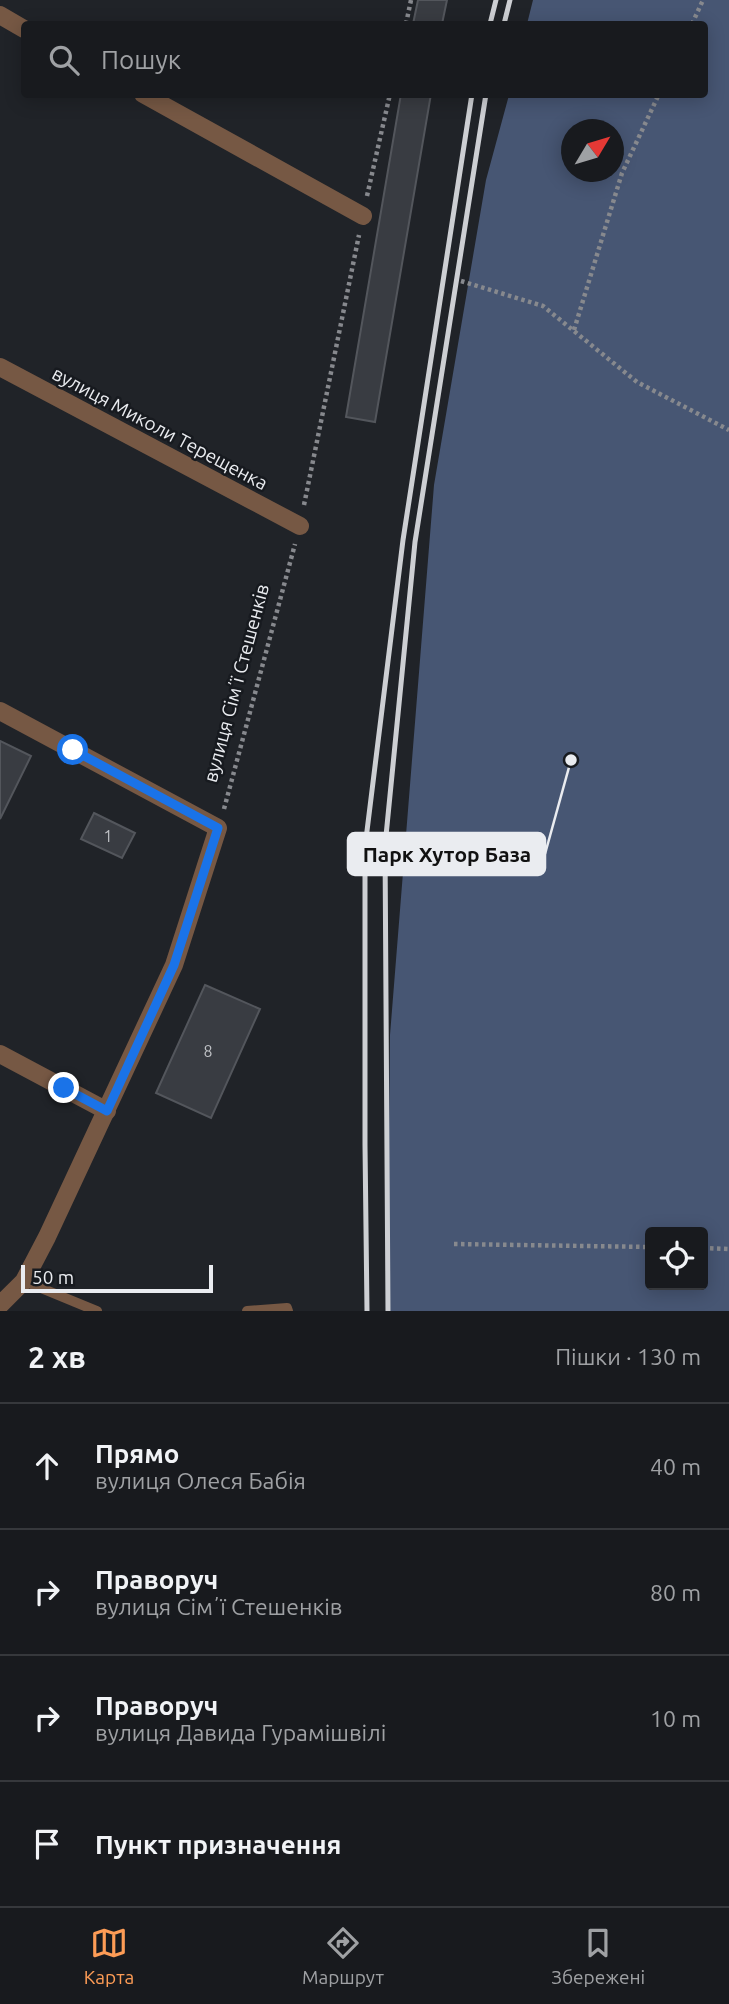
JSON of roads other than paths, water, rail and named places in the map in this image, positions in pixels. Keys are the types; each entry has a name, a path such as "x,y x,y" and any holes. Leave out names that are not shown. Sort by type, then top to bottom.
{"street":[{"path":"0,15 21,27"},
{"path":"150,98 363,216"},
{"name":"вулиця Миколи Терещенка","path":"0,367 300,526"},
{"path":"0,711 218,828 174,965 47,1237 23,1281 0,1305"},
{"path":"0,1054 107,1111"}],"lane":[{"path":"23,1281 97,1311"},
{"path":"247,1311 287,1308 288,1311"}],"railway":[{"path":"491,21 496,0"},
{"path":"505,21 510,0"},
{"path":"367,1311 365,847 403,540 471,98"},
{"path":"388,1311 385,846 415,542 485,98"}],"place":[{"name":"Парк Хутор База","path":"571,760"}]}
